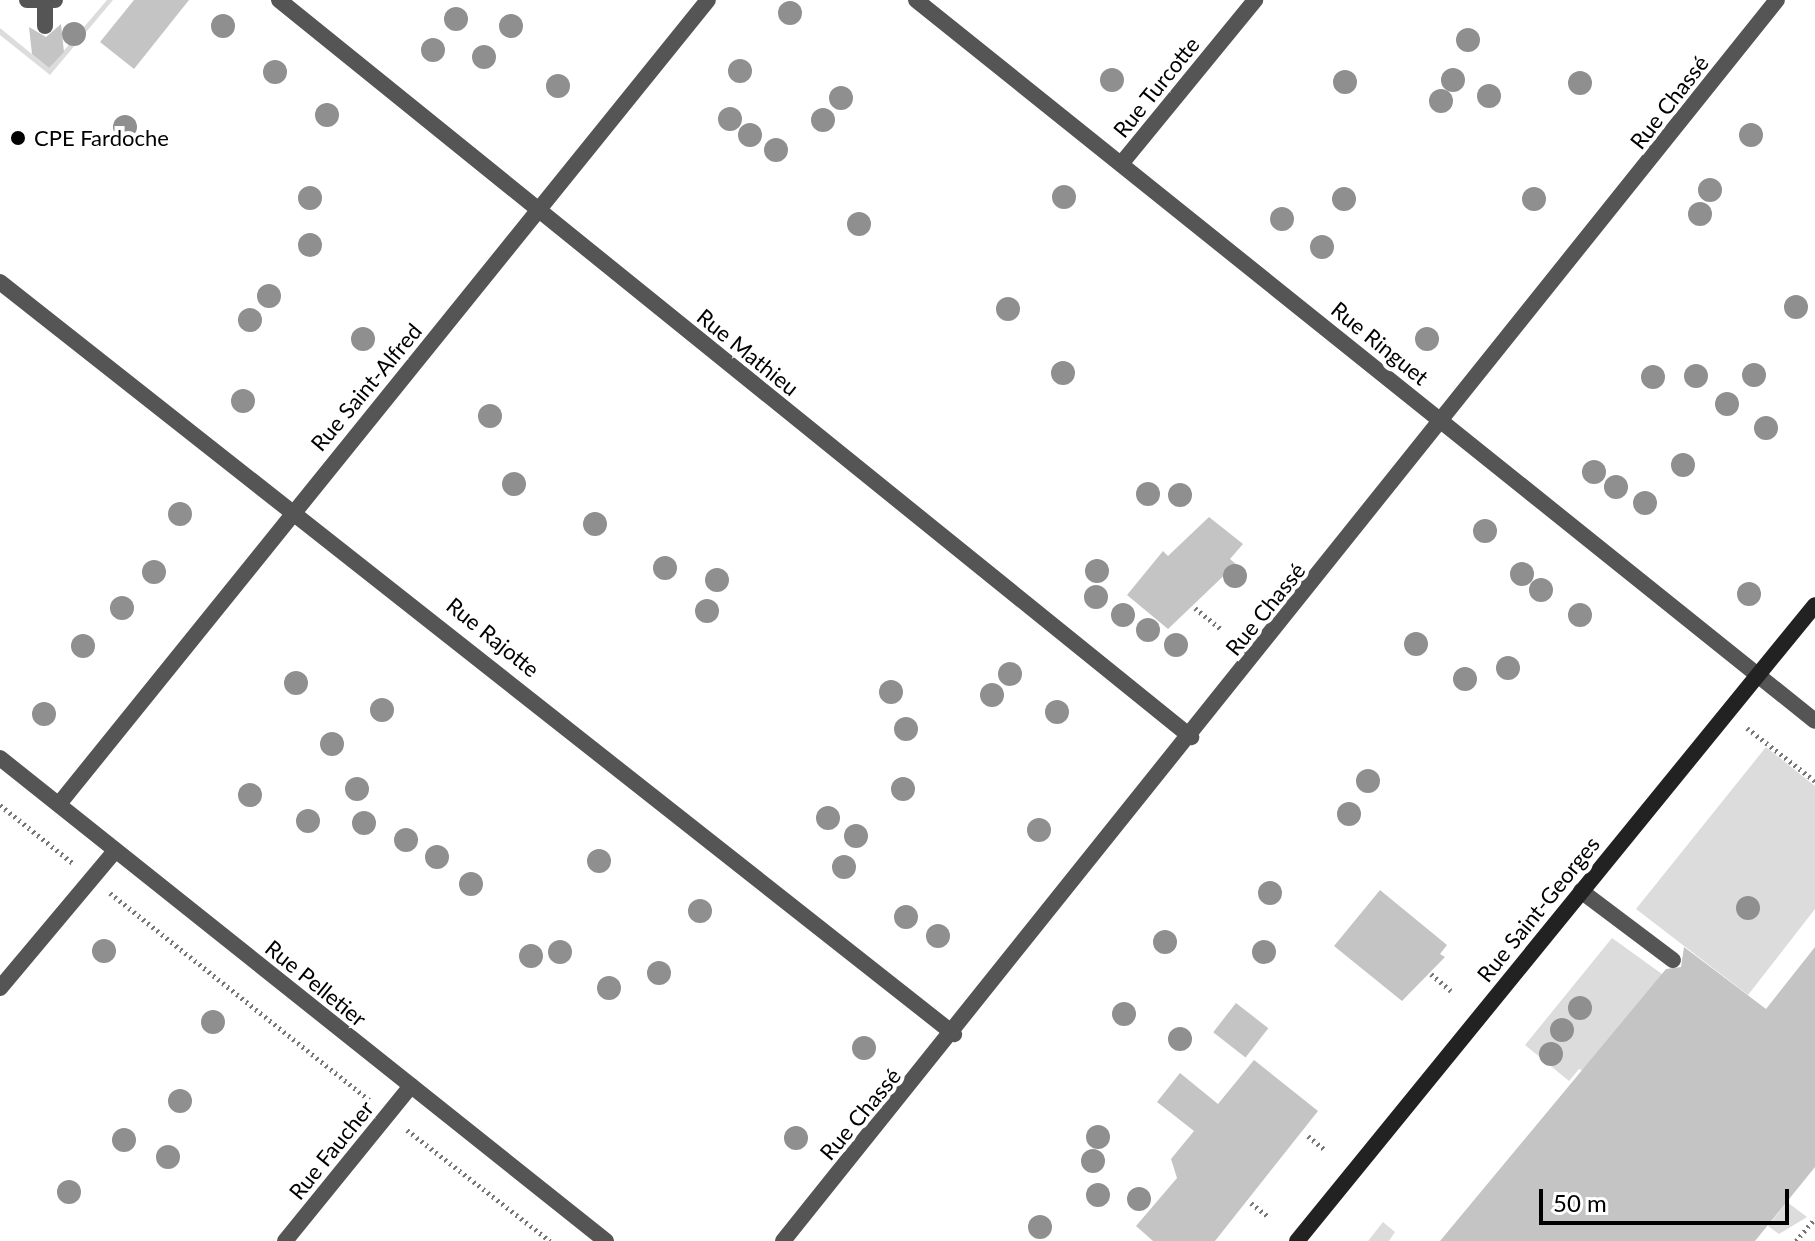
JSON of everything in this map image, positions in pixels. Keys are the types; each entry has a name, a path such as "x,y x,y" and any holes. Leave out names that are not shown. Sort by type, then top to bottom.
{"street":[{"path":"27,0 50,2 45,26"},
{"name":"Rue Mathieu","path":"279,0 1191,737"},
{"name":"Rue Saint-Alfred","path":"59,804 708,0"},
{"name":"Rue Ringuet","path":"916,0 1815,721"},
{"name":"Rue Turcotte","path":"1121,164 1255,0"},
{"name":"Rue Chassé","path":"783,1241 954,1034 1444,423 1777,0"},
{"name":"Rue Rajotte","path":"0,282 954,1034"},
{"name":"Rue Saint-Georges","path":"1297,1241 1815,605"},
{"name":"Rue Pelletier","path":"0,758 606,1241"},
{"path":"0,988 115,851"},
{"path":"1581,891 1673,960"},
{"name":"Rue Faucher","path":"285,1241 411,1086"}],"path":[{"path":"1195,608 1221,629"},
{"path":"1765,742 1815,781"},
{"path":"0,805 55,848"},
{"path":"120,901 351,1085"},
{"path":"1431,974 1451,991"},
{"path":"1308,1136 1324,1149"},
{"path":"419,1139 550,1241"},
{"path":"1251,1203 1269,1217"},
{"path":"1796,1241 1815,1218"}],"shaded area":[{"path":"107,0 113,0 50,75 0,35 0,28 49,68"},
{"path":"1766,747 1815,786 1815,909 1748,995 1636,909"},
{"path":"1612,938 1662,974 1585,1072 1579,1069 1569,1081 1525,1045"},
{"path":"1787,1202 1807,1217 1779,1234 1768,1226"},
{"path":"1383,1222 1395,1232 1389,1241 1368,1241"}],"building":[{"path":"134,0 189,0 134,69 100,42"},
{"path":"61,24 64,52 49,68 32,54 29,27 46,37"},
{"path":"1209,517 1243,544 1230,559 1236,564 1168,629 1127,595 1163,551 1168,556"},
{"path":"1380,890 1447,945 1440,954 1445,957 1402,1001 1334,946"},
{"path":"1684,947 1766,1009 1815,947 1815,1167 1755,1241 1440,1241 1666,969 1681,967"},
{"path":"1236,1003 1268,1028 1246,1057 1213,1032"},
{"path":"1254,1060 1318,1111 1215,1241 1153,1241 1136,1226 1177,1178 1171,1159 1194,1131 1157,1102 1180,1073 1218,1104"}],"place":[{"name":"CPE Fardoche","path":"18,138"}]}
